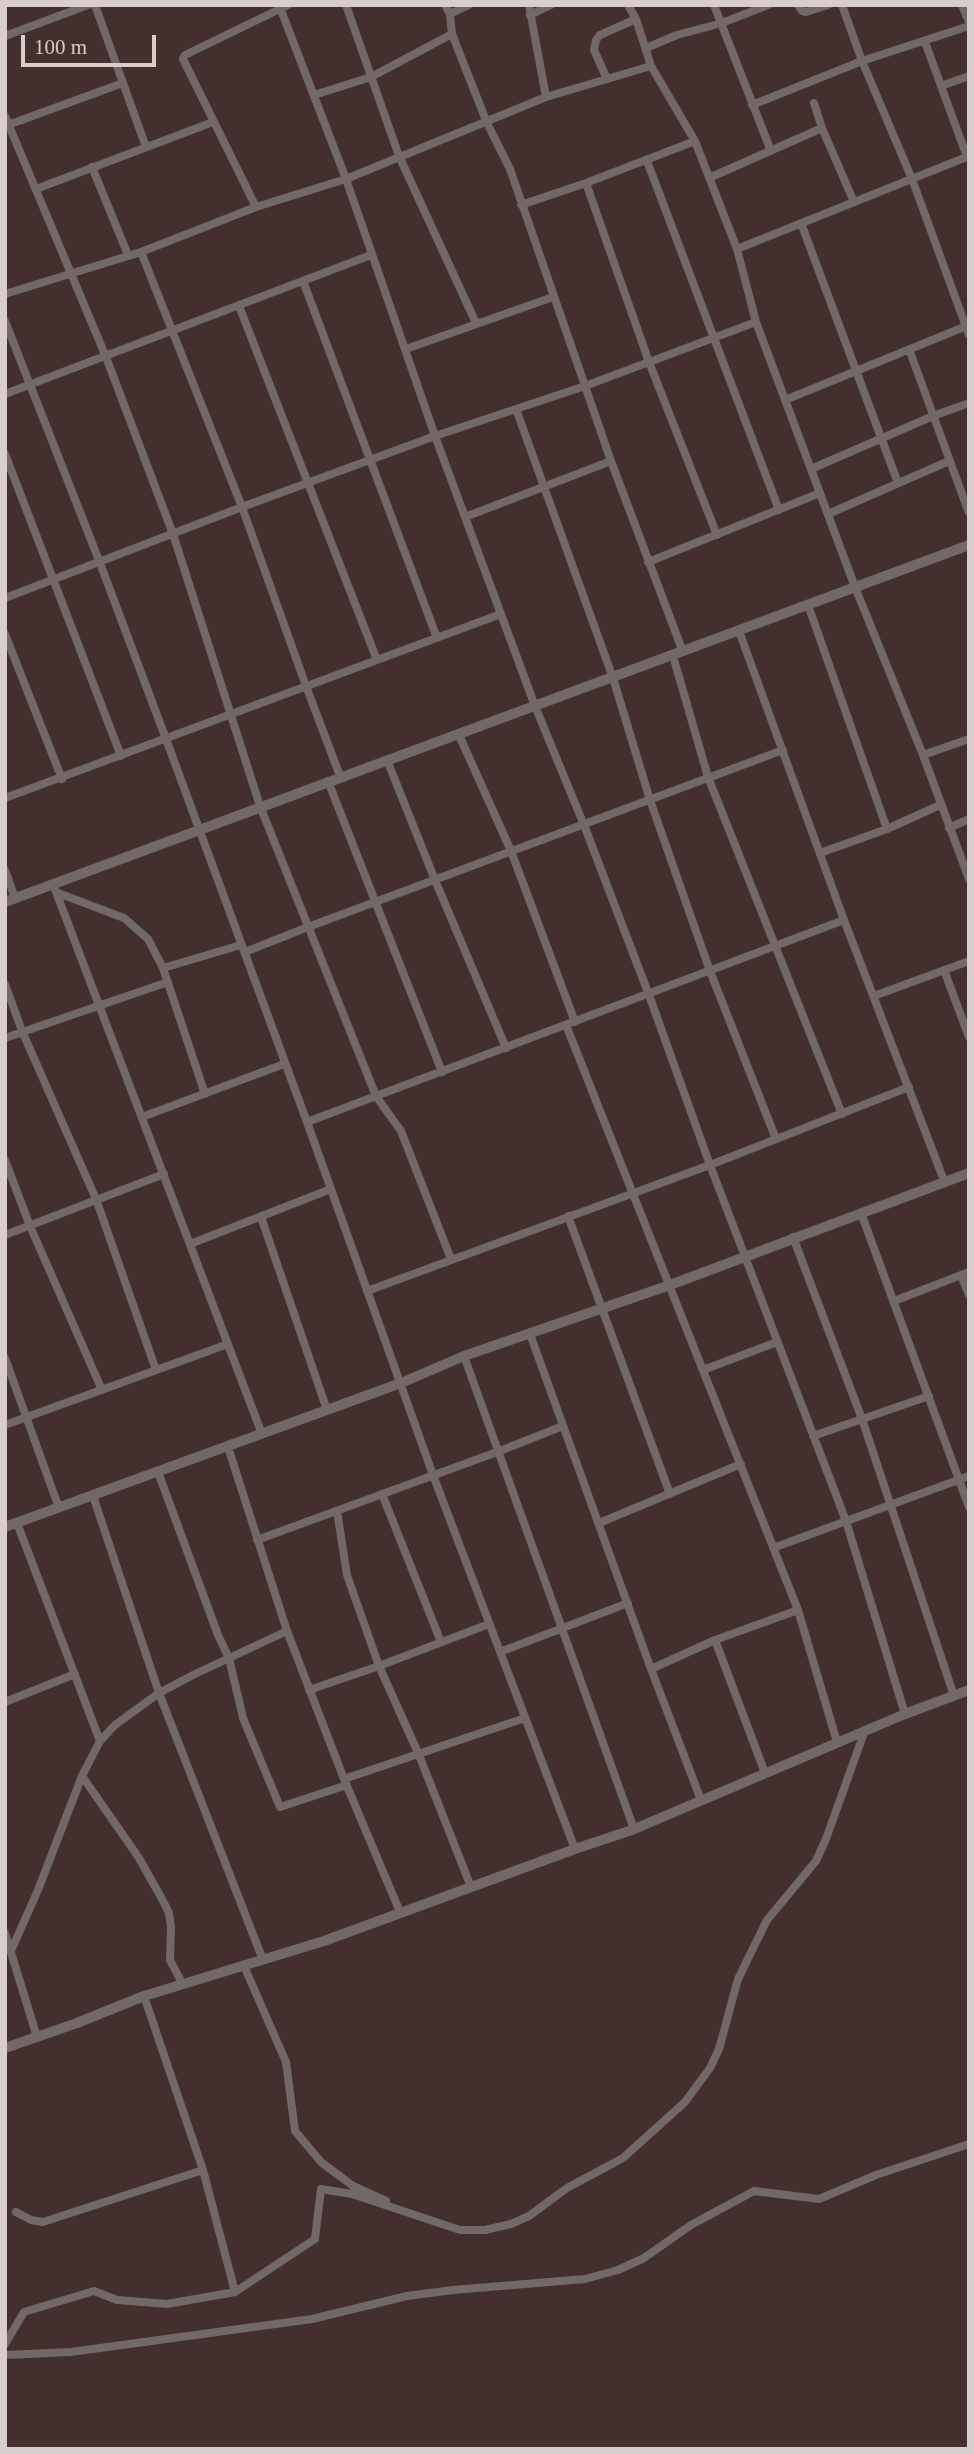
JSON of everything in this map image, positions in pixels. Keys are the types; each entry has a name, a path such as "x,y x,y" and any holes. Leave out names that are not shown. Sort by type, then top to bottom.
{"street":[{"path":"5,36 88,5"},
{"path":"94,5 146,147"},
{"path":"346,5 399,156 477,323"},
{"path":"445,5 450,14 452,34 487,122 510,169 648,562 678,654 708,777 842,1114"},
{"path":"450,14 469,5"},
{"path":"529,5 546,97"},
{"path":"530,15 551,5"},
{"path":"628,5 636,19 651,66 695,141 737,248 756,322 855,587 923,755 969,879"},
{"path":"714,5 771,150"},
{"path":"646,48 768,5"},
{"path":"798,5 806,12 828,5"},
{"path":"785,400 909,349 968,329 912,178 862,61 842,5"},
{"path":"752,105 862,61 925,42 969,24 962,5"},
{"path":"256,207 183,59 185,55 282,7 346,178 435,436 535,706 649,995 710,1166 846,1521 905,1714"},
{"path":"607,79 594,50 596,40 600,35 636,19"},
{"path":"314,95 371,76 452,34"},
{"path":"737,248 968,157 925,42"},
{"path":"5,294 141,252 256,207 346,178 546,97 651,66"},
{"path":"941,86 969,76"},
{"path":"123,83 6,122 72,272 173,534 260,806 376,1096 401,1131 451,1259"},
{"path":"814,103 854,202"},
{"path":"36,189 213,122"},
{"path":"709,178 822,128"},
{"path":"521,205 695,141"},
{"path":"648,160 779,510"},
{"path":"92,167 128,256"},
{"path":"586,183 649,362 717,534"},
{"path":"801,223 898,483"},
{"path":"141,252 242,507 340,776"},
{"path":"5,394 371,255"},
{"path":"303,281 438,638"},
{"path":"406,349 553,297"},
{"path":"239,306 377,660"},
{"path":"5,321 166,739 433,1475 575,1849"},
{"path":"5,598 371,459 585,386 756,322"},
{"path":"909,349 969,513"},
{"path":"811,469 969,403"},
{"path":"516,409 612,678 650,800 710,971 776,1139"},
{"path":"5,454 121,756"},
{"path":"465,517 611,461"},
{"path":"828,514 949,461"},
{"path":"648,562 820,493"},
{"path":"5,870 10,900 55,888 198,829 969,545"},
{"path":"808,605 887,829"},
{"path":"5,798 501,614"},
{"path":"739,631 844,920 945,1183"},
{"path":"5,634 62,779"},
{"path":"459,735 511,852 632,1194 797,1610 837,1742"},
{"path":"923,755 969,739"},
{"path":"163,968 243,949 308,927 783,750"},
{"path":"387,760 506,1048"},
{"path":"328,781 442,1072"},
{"path":"820,853 887,829 940,805"},
{"path":"949,828 969,819"},
{"path":"55,888 124,918 148,939 163,968 205,1094"},
{"path":"55,888 262,1434"},
{"path":"307,1122 844,920"},
{"path":"874,996 969,961"},
{"path":"944,970 969,1037"},
{"path":"5,1038 168,982"},
{"path":"5,984 22,1031 96,1199 156,1370"},
{"path":"142,1117 284,1064"},
{"path":"367,1291 710,1166 909,1087"},
{"path":"5,1160 30,1226 102,1390"},
{"path":"5,1527 401,1383 464,1356 670,1285 969,1173"},
{"path":"5,1235 164,1174"},
{"path":"190,1244 331,1189"},
{"path":"861,1213 969,1507"},
{"path":"568,1216 670,1494"},
{"path":"261,1217 327,1410"},
{"path":"793,1237 862,1419 954,1696"},
{"path":"894,1301 965,1274 969,1295"},
{"path":"530,1334 650,1669 701,1800"},
{"path":"703,1370 777,1342"},
{"path":"5,1425 228,1344"},
{"path":"464,1356 634,1829"},
{"path":"5,1358 59,1508"},
{"path":"813,1436 929,1396"},
{"path":"257,1540 563,1426"},
{"path":"228,1447 287,1631 345,1782 400,1912"},
{"path":"599,1523 741,1464"},
{"path":"158,1472 229,1658 243,1718 280,1807 525,1718"},
{"path":"773,1548 969,1476"},
{"path":"382,1494 442,1642"},
{"path":"93,1496 159,1693 263,1960"},
{"path":"337,1511 347,1574 379,1666 419,1755 471,1887"},
{"path":"17,1523 100,1741"},
{"path":"500,1652 628,1603"},
{"path":"650,1669 715,1640 797,1610"},
{"path":"309,1690 489,1623"},
{"path":"11,1951 82,1776 100,1741 115,1725 159,1693 287,1631"},
{"path":"715,1640 765,1773"},
{"path":"6,1700 75,1674"},
{"path":"5,2048 182,1983 324,1941 634,1829 837,1742 969,1690"},
{"path":"5,2344 24,2312 94,2291 117,2300 167,2304 235,2292 315,2239 321,2189 352,2194 460,2230 485,2230 529,2216 567,2188 623,2158 685,2102 710,2068 719,2049 738,1979 767,1920 816,1861 827,1839 866,1730"},
{"path":"82,1776 139,1858 169,1913 170,1960 182,1983"},
{"path":"5,1933 37,2037"},
{"path":"244,1966 286,2062 295,2131 321,2162 353,2186 413,2214"},
{"path":"144,1996 203,2170 235,2292"},
{"path":"5,2355 71,2352 312,2319 407,2296 585,2278 618,2270 643,2259 691,2225 754,2191 819,2199 876,2175 969,2144"},
{"path":"16,2212 31,2220 43,2222 203,2170"}]}
